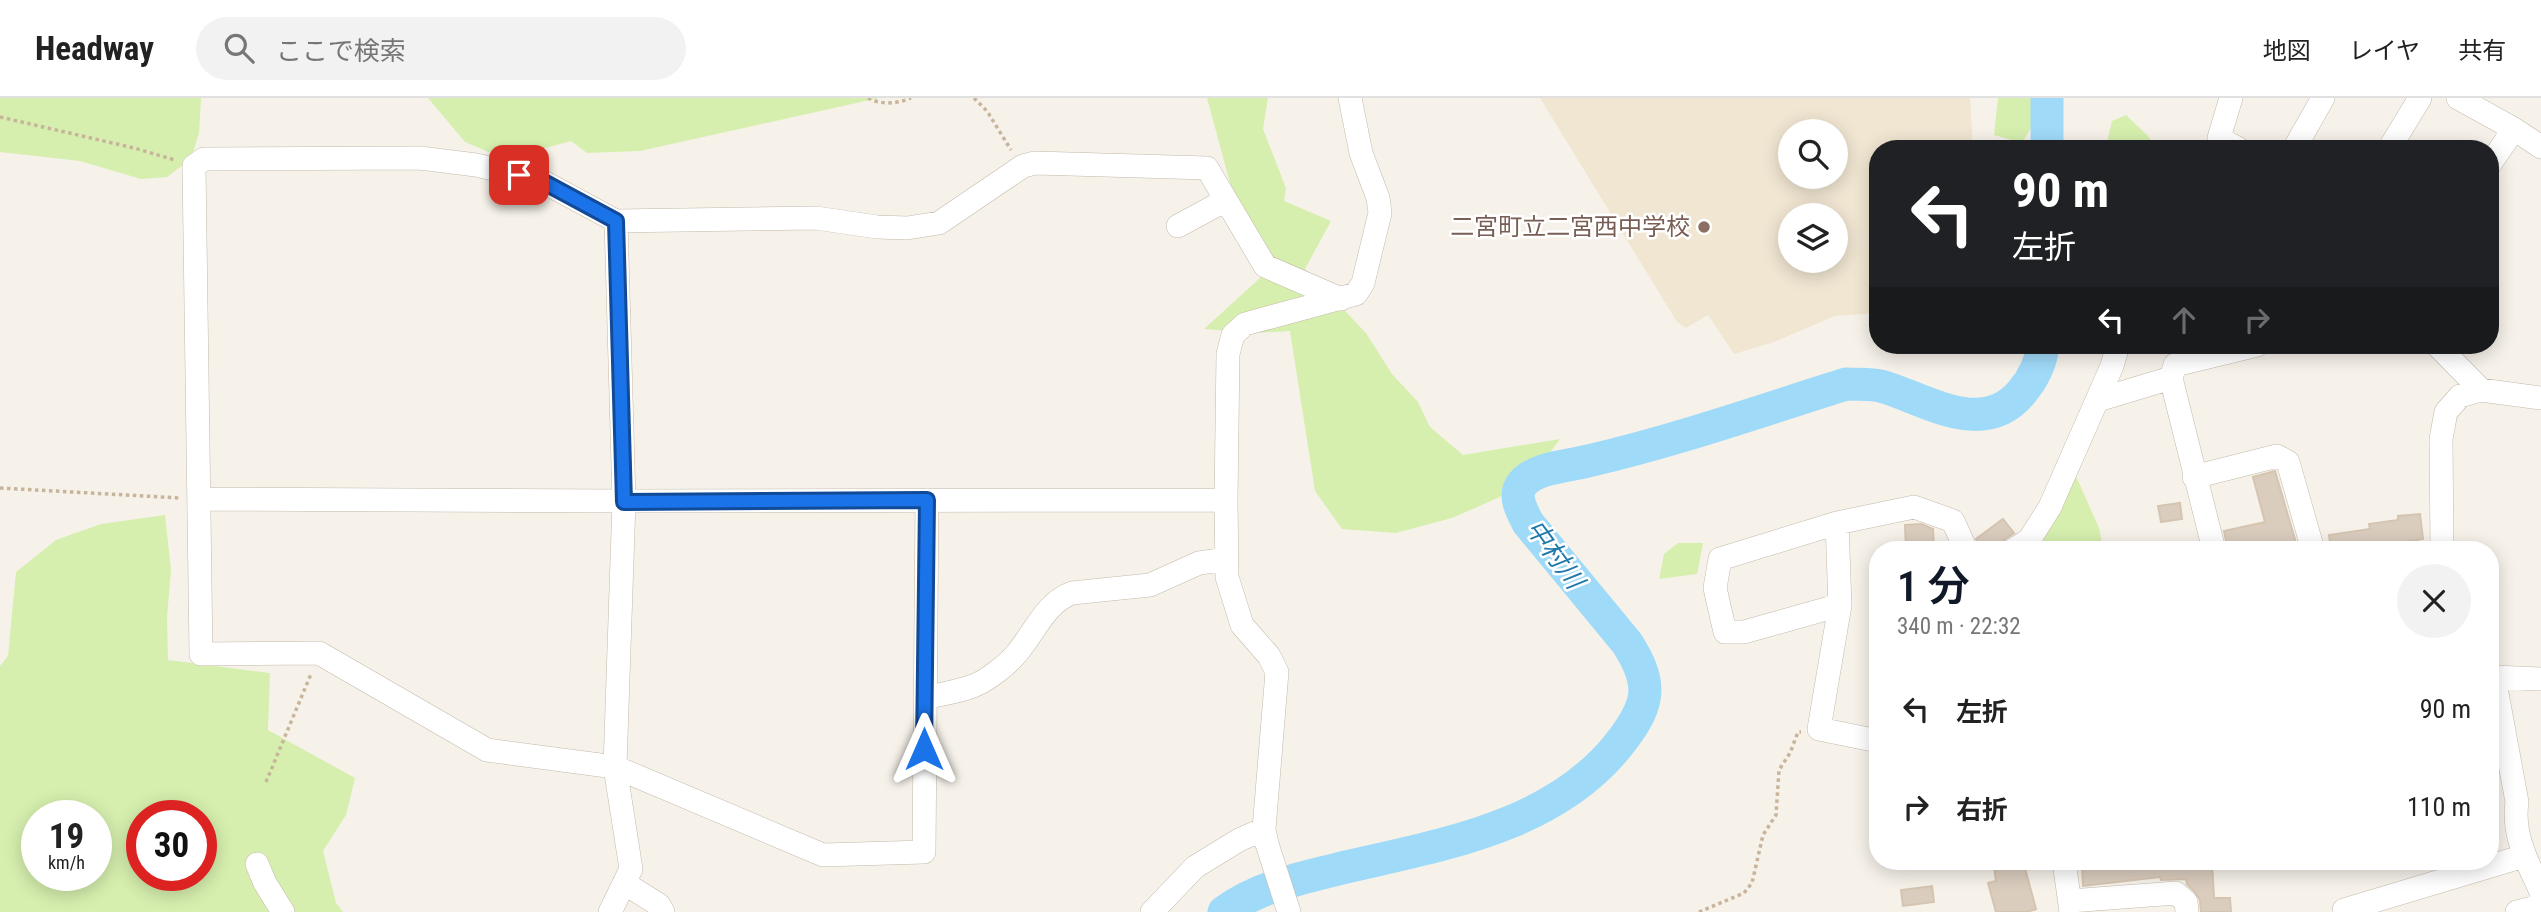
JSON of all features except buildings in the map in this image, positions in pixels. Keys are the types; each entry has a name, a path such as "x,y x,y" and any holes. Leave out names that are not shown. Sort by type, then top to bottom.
{"street":[{"path":"1289,912 1265,837 1277,672 1269,656 1242,625 1227,577 1228,354 1233,335 1245,324 1356,294 1363,283 1380,212 1378,198 1361,153 1350,98"},
{"path":"2223,140 2219,138 2231,98"},
{"path":"2299,140 2323,98"},
{"path":"2394,140 2420,98"},
{"path":"2458,98 2541,147"},
{"path":"2499,151 2514,129"},
{"path":"927,500 924,852 823,855 615,766 487,750 320,653 201,654 194,166 204,159 431,159 476,165 540,180 616,221 816,218 877,227 906,228 939,223 1023,166 1040,162 1207,168 1265,266 1340,299"},
{"path":"1177,225 1226,200"},
{"path":"610,912 631,869 615,766 624,502 616,221"},
{"path":"2027,541 2050,507 2098,400 2115,354"},
{"path":"2212,541 2171,378 2175,365 2220,354"},
{"path":"2446,354 2481,390"},
{"path":"2098,400 2171,378"},
{"path":"2442,541 2441,439 2446,412 2460,396 2481,390 2541,398"},
{"path":"2194,477 2277,456 2282,458 2288,462 2310,541"},
{"path":"199,499 624,502 1226,500"},
{"path":"1840,605 1744,632 1725,632 1715,588 1720,559 1837,523 1914,507 1953,521 1962,541"},
{"path":"1837,523 1840,605 1819,729 1869,739"},
{"path":"925,698 975,686 994,672 1016,655 1060,597 1072,593 1150,585 1199,563 1227,559"},
{"path":"2499,677 2541,680"},
{"path":"2499,711 2517,802 2514,820 2531,859 2541,892"},
{"path":"1152,912 1195,867 1238,839 1265,837"},
{"path":"2499,868 2531,859"},
{"path":"257,864 265,883 284,912"},
{"path":"2065,870 2071,906 2176,893 2186,902 2187,912"},
{"path":"2344,910 2491,870"},
{"path":"625,883 659,905 663,912"},
{"path":"2517,912 2541,906"}],"path":[{"path":"868,98 879,104 911,98"},
{"path":"974,98 988,111 1023,166"},
{"path":"0,117 134,148 194,166"},
{"path":"0,488 199,499"},
{"path":"265,782 320,653"},
{"path":"1699,912 1744,893 1752,883 1763,835 1776,815 1779,770 1790,753 1798,732 1819,729"}],"shaded area":[{"name":"二宮町立二宮西中学校","path":"1540,98 1970,98 1972,140 1869,140 1869,314 1835,316 1774,342 1734,354 1708,315 1686,328 1677,322"}],"green space":[{"path":"0,98 201,98 199,133 191,159 167,177 141,179 80,161 0,152"},
{"path":"428,98 879,98 640,151 587,153 571,141 505,159 465,142"},
{"path":"1207,98 1268,98 1263,129 1286,188 1284,201 1331,221 1305,269 1366,333 1392,374 1418,402 1430,427 1463,455 1560,439 1541,465 1500,497 1452,518 1396,533 1342,529 1315,491 1290,331 1256,333 1204,329 1261,277 1237,209"},
{"path":"1998,98 2049,98 2024,140 1994,135"},
{"path":"2126,115 2150,140 2108,140 2112,121"},
{"path":"2075,474 2099,528 2101,541 2034,541"},
{"path":"165,515 171,570 167,617 168,660 270,673 268,730 355,778 346,815 323,851 336,903 343,912 0,912 0,666 8,656 16,572 56,540 101,524"},
{"path":"1678,543 1703,543 1697,574 1659,579 1664,554"}],"waterway":[{"name":"中村川","path":"2047,98 2047,140"},
{"name":"中村川","path":"1224,912 1251,896 1279,885 1455,841 1530,813 1565,793 1596,769 1623,739 1643,703 1645,692 1641,669 1627,643 1528,523 1518,493 1529,478 1554,468 1685,435 1846,384 1879,386 1954,412 1990,413 2006,406 2021,393 2033,377 2041,354"}],"place":[{"name":"二宮町立二宮西中学校","path":"1704,227"}],"route":[{"path":"519,175 540,180 616,221 624,502 927,500 924,749"}]}
